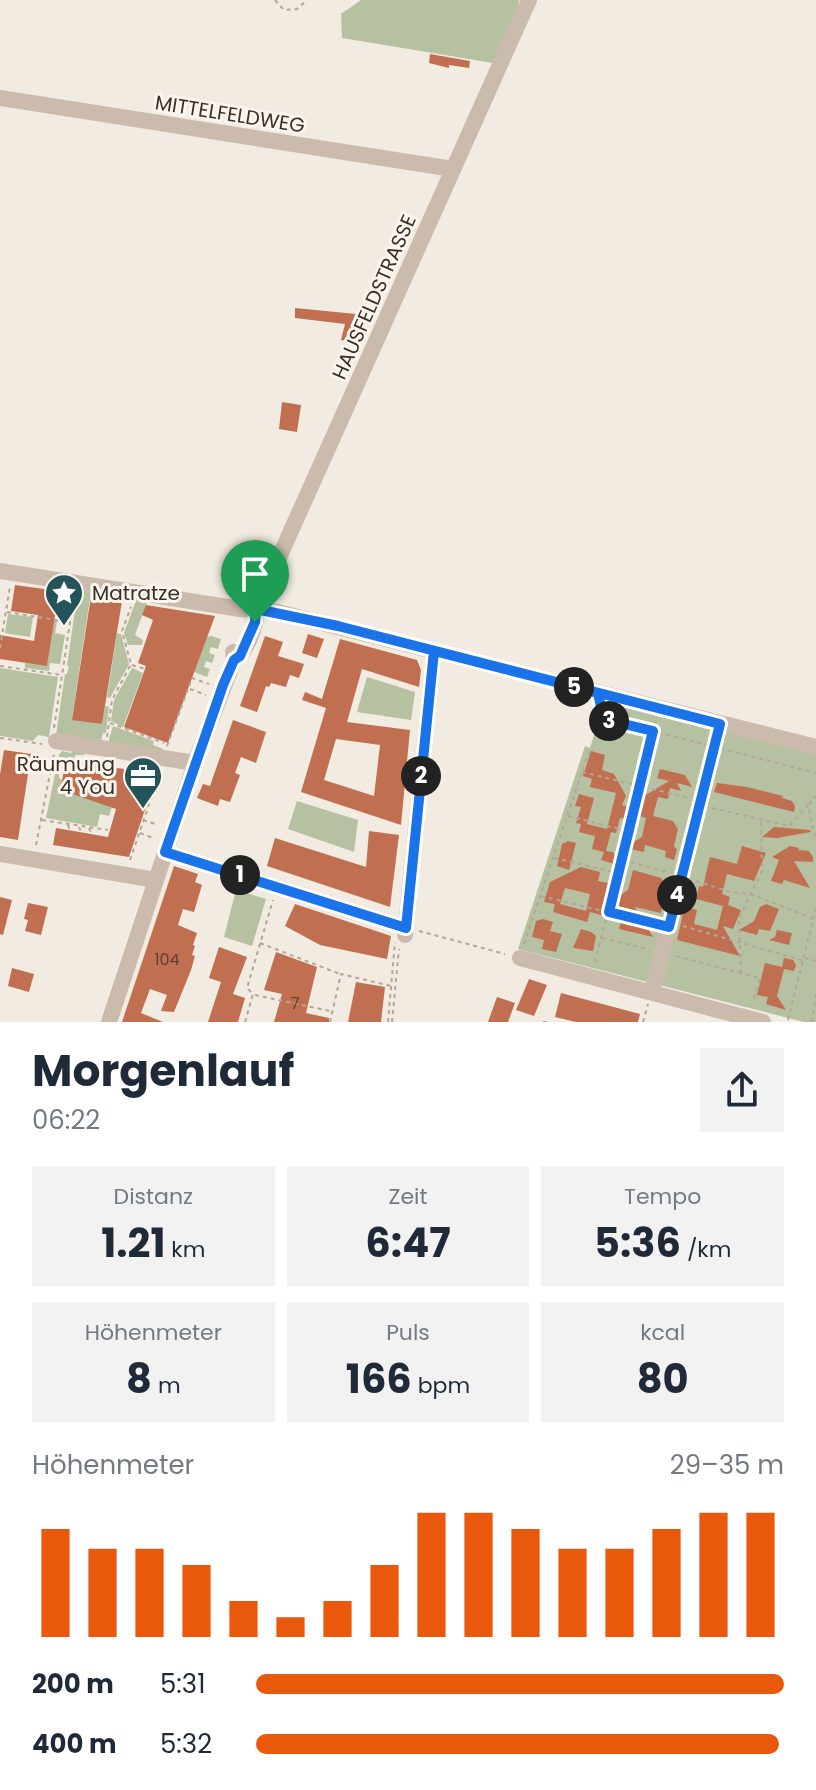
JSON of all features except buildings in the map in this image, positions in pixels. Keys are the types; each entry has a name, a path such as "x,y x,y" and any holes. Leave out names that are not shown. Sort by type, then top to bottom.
{"street":[{"name":"HAUSFELDSTRASSE","path":"109,1022 195,763 234,660 240,656 257,617 256,610 529,0"},
{"name":"MITTELFELDWEG","path":"0,98 453,169"},
{"path":"6,572 256,610 338,626 816,747"},
{"path":"165,852 403,929 434,651"},
{"path":"56,744 169,750 195,763"},
{"path":"652,992 707,776"},
{"path":"0,854 34,853 156,880"},
{"path":"521,953 652,992 758,1016"}],"path":[{"path":"275,0 284,10 291,11 307,0"},
{"path":"0,648 6,612 6,572"},
{"path":"34,853 56,744 53,737 77,583"},
{"path":"105,749 111,706 131,664 122,631 133,602"},
{"path":"6,612 70,622"},
{"path":"117,631 122,631"},
{"path":"5,667 6,660"},
{"path":"14,668 15,662"},
{"path":"23,669 24,663"},
{"path":"131,664 145,669"},
{"path":"0,666 62,675"},
{"path":"109,723 169,750 192,678 210,684"},
{"path":"189,688 206,695"},
{"path":"598,693 603,716 607,720 816,774"},
{"path":"105,705 111,706"},
{"path":"590,974 630,832 659,708"},
{"path":"707,776 720,724"},
{"path":"0,738 56,744"},
{"path":"388,1022 391,986 403,929 521,953 590,748"},
{"path":"581,771 789,826 816,796"},
{"path":"130,860 155,787"},
{"path":"808,805 816,842"},
{"path":"567,816 630,832"},
{"path":"40,820 108,830"},
{"path":"142,820 158,825"},
{"path":"741,973 739,918 762,871 761,820"},
{"path":"57,828 58,822"},
{"path":"68,824 70,831"},
{"path":"79,825 81,832"},
{"path":"89,827 92,834"},
{"path":"139,832 153,838"},
{"path":"553,857 618,873"},
{"path":"622,860 727,891 751,894 815,919"},
{"path":"540,896 816,961"},
{"path":"273,901 247,988 253,994 333,1012"},
{"path":"788,1020 816,908"},
{"path":"601,937 760,978 758,1016"},
{"path":"260,943 341,974 391,986"},
{"path":"330,1022 341,974"},
{"path":"643,1022 652,992"},
{"path":"245,1022 253,994"},
{"path":"812,1022 816,994"}],"green space":[{"path":"361,0 519,0 493,63 342,38 341,14"},
{"path":"78,589 91,591 72,719 102,724 105,706 109,707 106,733 103,733 101,740 56,735 65,674 69,666"},
{"path":"137,598 148,600 135,635 143,640 142,645 128,645 124,633"},
{"path":"8,614 33,617 30,637 5,633"},
{"path":"54,621 57,621 55,633 65,635 60,664 50,663 49,671 25,668 25,663 47,665"},
{"path":"117,633 121,634 129,664 110,698 107,697"},
{"path":"207,637 221,639 218,649 211,647 209,653 215,655 212,663 206,661 204,667 210,669 207,677 194,672"},
{"path":"0,668 58,677 49,737 38,735 33,741 0,736"},
{"path":"132,668 143,673 123,727 111,721 114,700"},
{"path":"367,677 415,692 411,720 357,712"},
{"path":"605,700 816,753 816,1022 804,1022 518,949 585,746 590,748"},
{"path":"113,726 154,741 153,745 163,749 162,754 107,746"},
{"path":"79,747 85,748 84,755 75,755 74,761 65,760 64,771 59,773 59,778 112,807 109,816 100,814 97,827 46,818 59,755 62,751 71,753"},
{"path":"297,801 358,820 354,852 288,829"},
{"path":"236,890 266,899 252,946 224,937"}],"place":[{"name":"Matratze","path":"64,627"},
{"name":"Räumung 4 You","path":"143,810"}],"route":[{"path":"256,609 278,612 338,626 720,724 669,927 609,912 653,731 607,720 603,716 598,693 434,651 406,928 165,852 223,685 255,622 256,609"}]}
